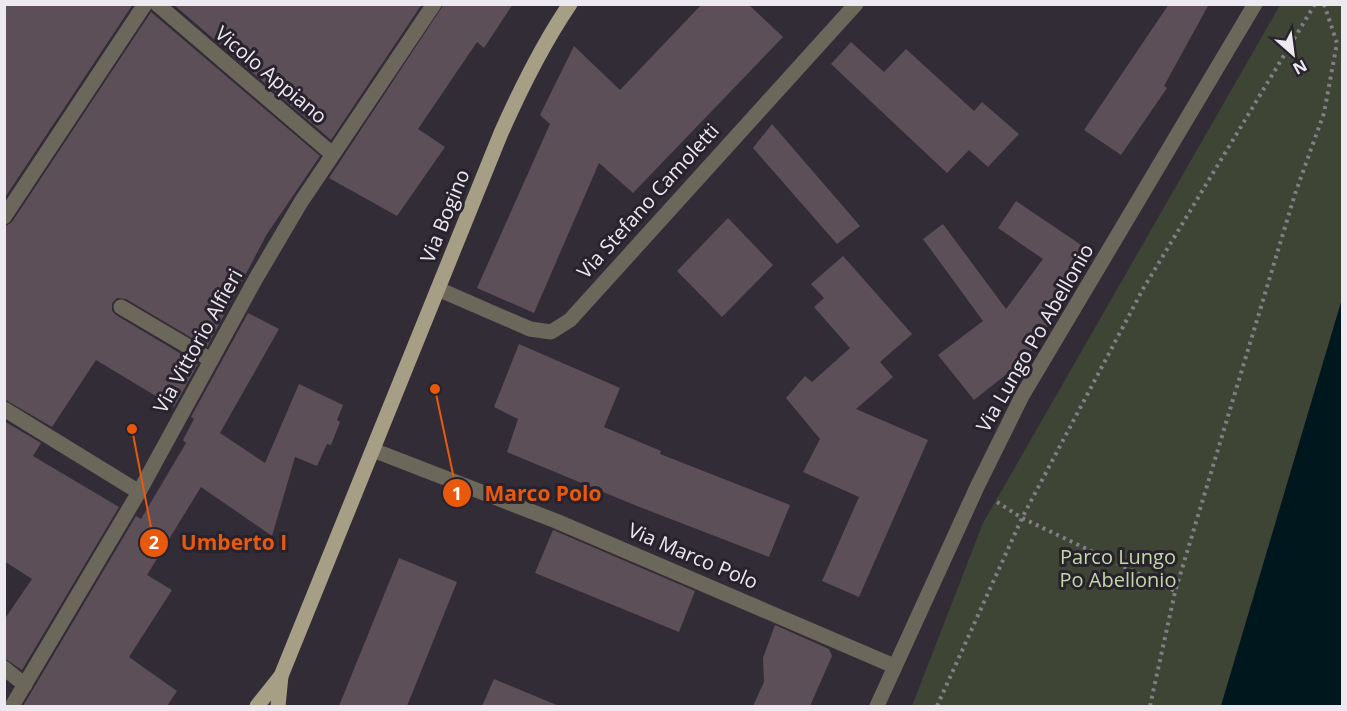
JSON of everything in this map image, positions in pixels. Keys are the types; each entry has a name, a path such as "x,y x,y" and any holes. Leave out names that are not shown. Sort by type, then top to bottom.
{"main road":[{"name":"Via Bogino","path":"281,676 525,80 551,32 570,4"},
{"path":"257,706 281,676"},
{"path":"278,706 281,676"}],"street":[{"path":"4,217 145,4"},
{"name":"Vicolo Appiano","path":"157,4 331,153"},
{"name":"Via Vittorio Alfieri","path":"12,706 140,492 255,280 331,153 434,4"},
{"name":"Via Stefano Camoletti","path":"438,289 530,329 551,332 570,320 856,4"},
{"name":"Via Lungo Po Abellonio","path":"877,706 977,487 1022,396 1255,4"},
{"path":"121,307 211,360"},
{"path":"4,409 140,492"},
{"name":"Via Marco Polo","path":"373,450 619,547 894,666"},
{"path":"4,668 25,685"}],"path":[{"path":"937,706 1023,518 1143,289 1315,4"},
{"path":"1150,706 1175,591 1295,194 1324,112 1338,43 1324,4"},
{"path":"977,487 1023,518 1175,591"}],"green space":[{"name":"Parco Lungo Po Abellonio","path":"1280,5 1342,5 1342,299 1221,706 912,706 983,523"}],"water":[{"path":"1342,299 1342,706 1221,706"}],"building":[{"path":"4,4 133,4 4,199"},
{"path":"173,4 422,4 331,140"},
{"path":"444,4 513,4 484,48 477,42 418,129 445,147 397,216 329,178"},
{"path":"702,4 748,4 783,37 633,193 599,163 534,313 477,288 550,124 540,115 574,46 620,90"},
{"path":"1169,4 1209,4 1164,86 1167,88 1121,155 1084,130"},
{"path":"151,12 320,156 267,234 207,347 126,299 117,298 112,303 112,311 116,315 198,364 174,407 96,360 52,427 4,399 4,227 12,222"},
{"path":"851,42 884,72 906,49 974,111 982,102 1019,134 988,167 969,150 947,173 831,64"},
{"path":"772,124 860,226 837,244 753,148"},
{"path":"1016,201 1093,253 1058,303 1061,306 1027,358 974,400 938,355 983,321 923,239 943,224 1006,309 1043,259 998,228"},
{"path":"728,218 773,265 722,317 677,271"},
{"path":"843,256 912,334 880,362 893,377 856,409 928,440 859,597 822,581 859,497 803,472 820,439 786,398 805,376 812,382 850,348 814,307 824,298 811,284"},
{"path":"248,313 279,329 220,433 265,463 299,384 343,405 337,420 340,422 331,445 327,444 317,466 295,457 272,536 201,487 147,575 172,590 129,657 177,691 167,706 23,706 136,516 141,519 186,443 183,440 194,419 191,417"},
{"path":"519,344 620,388 604,427 661,451 660,454 790,505 769,557 507,452 518,419 494,407"},
{"path":"4,421 41,443 33,456 119,507 22,670 4,658 4,620 32,579 4,561"},
{"path":"553,530 695,591 679,632 535,573"},
{"path":"399,558 457,582 407,706 339,706"},
{"path":"775,625 829,649 832,656 810,706 753,706 764,682 763,658"},
{"path":"494,679 559,706 482,706"}],"place":[{"name":"Marco Polo","path":"435,389"},
{"name":"Umberto I","path":"132,429"}]}
